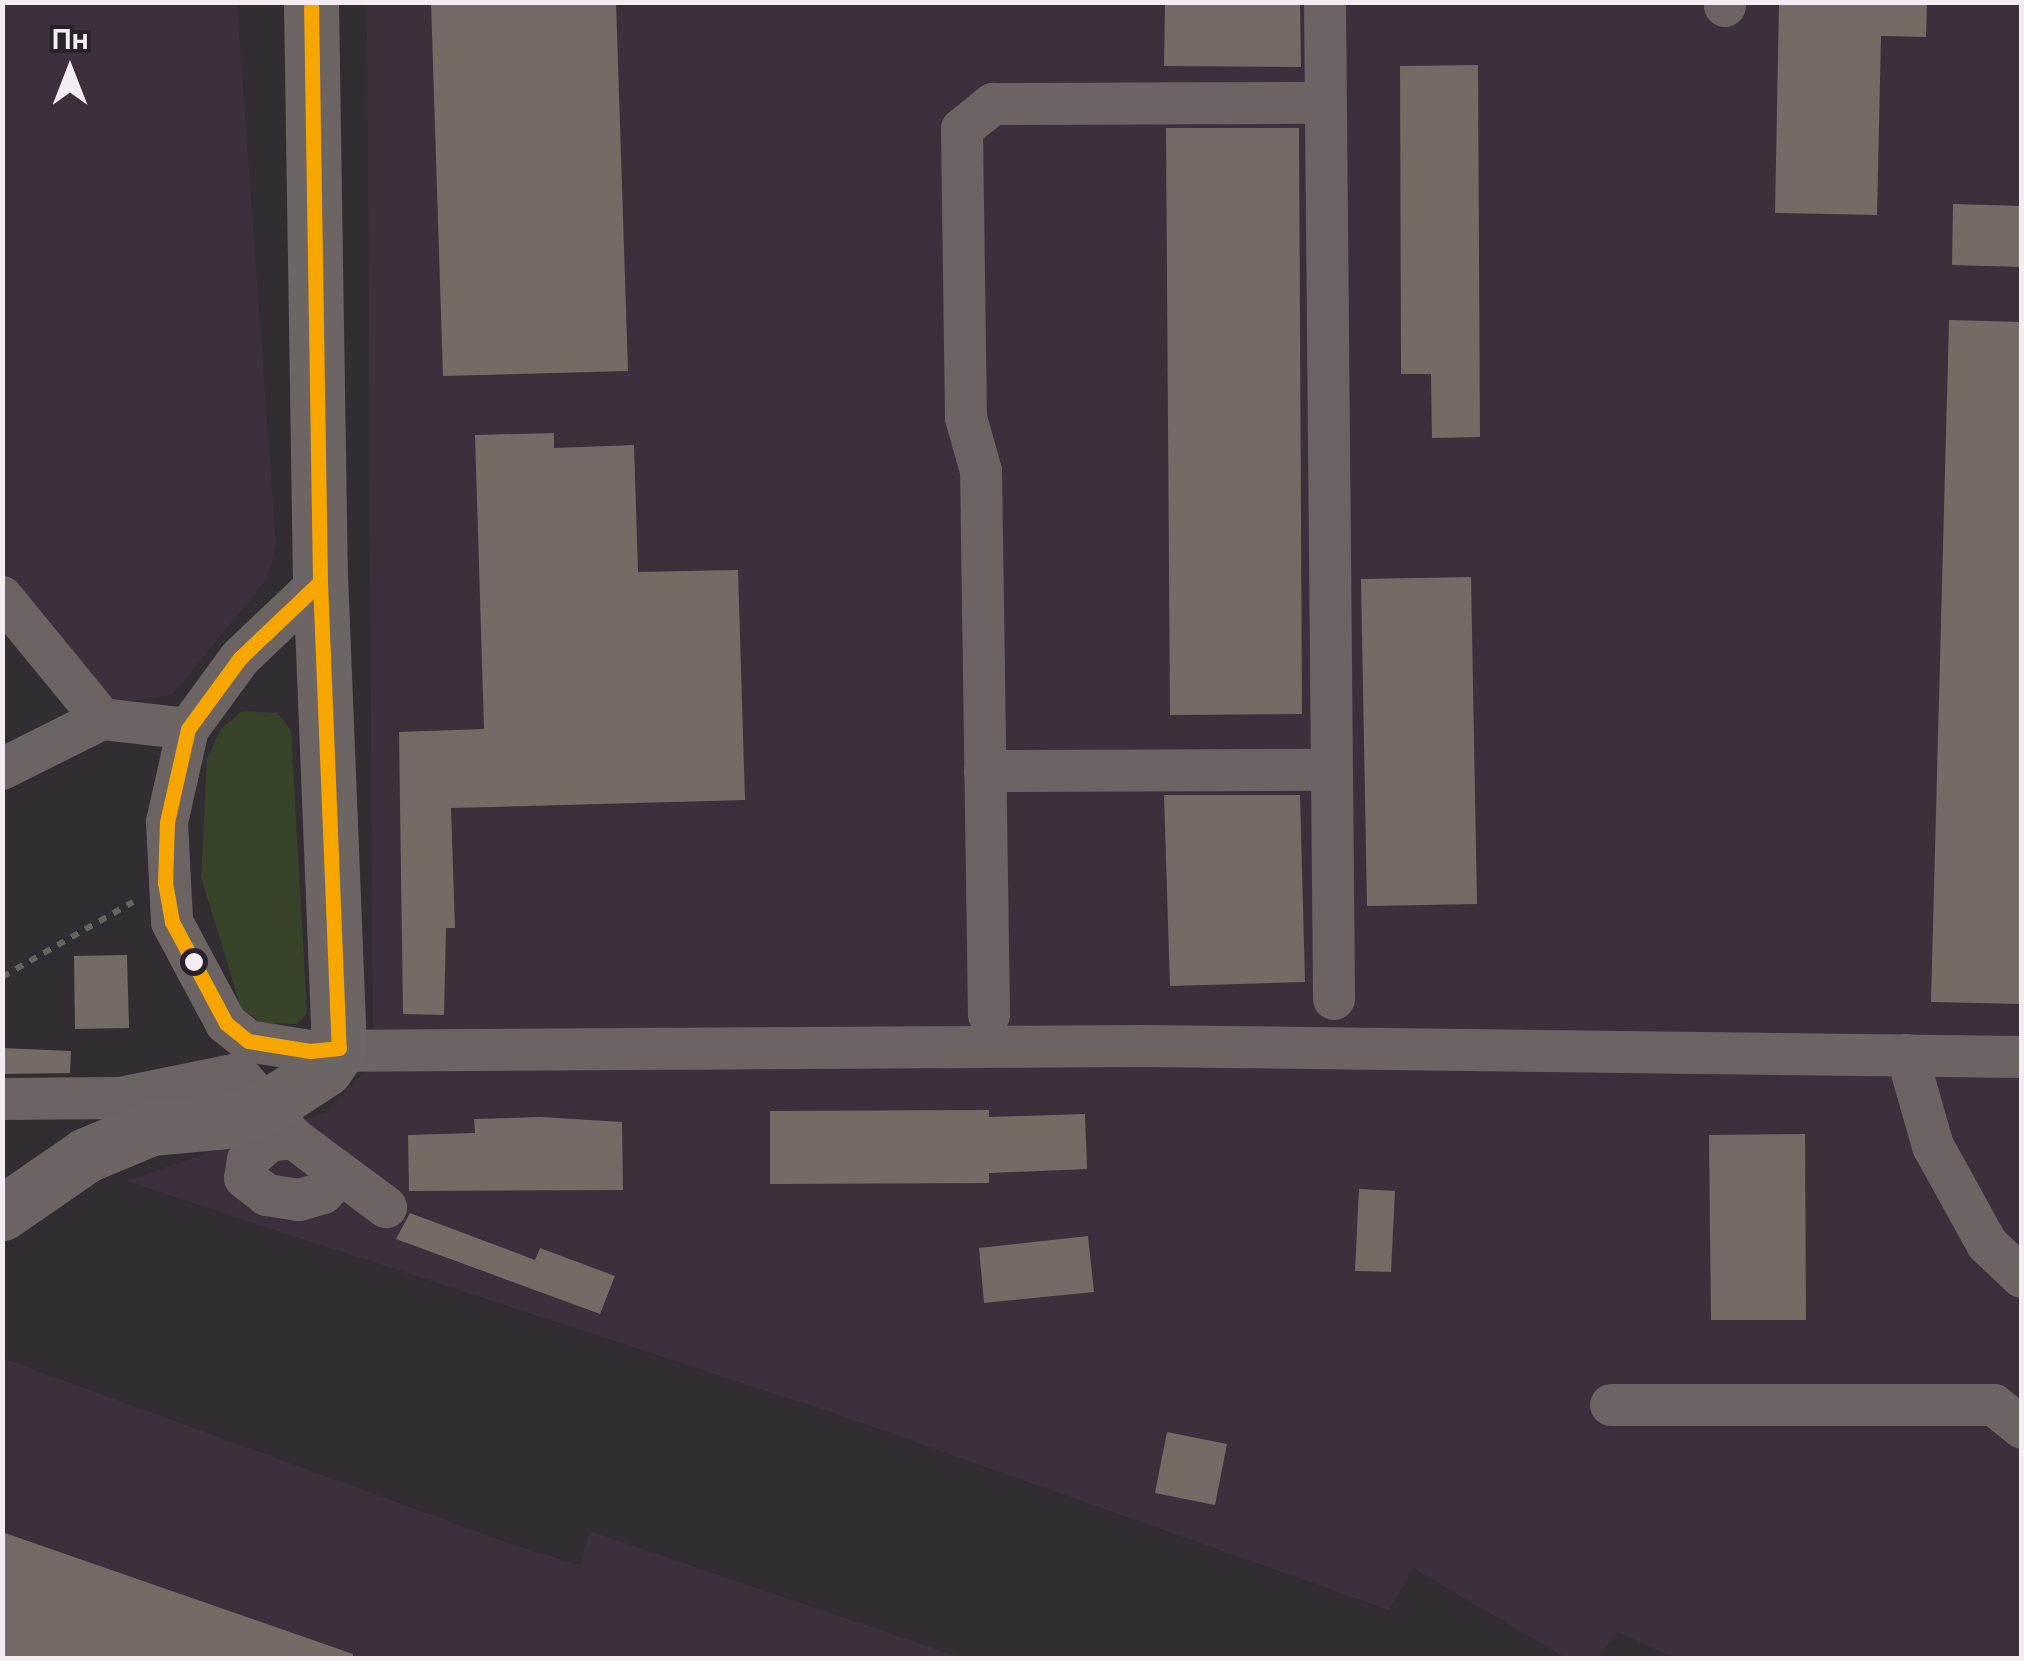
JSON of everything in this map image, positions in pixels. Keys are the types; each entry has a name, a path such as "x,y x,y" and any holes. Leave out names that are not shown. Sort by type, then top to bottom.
{"main road":[{"path":"2,1213 86,1155 150,1128 230,1121 281,1122 339,1048 320,582 311,2"}],"street":[{"path":"1325,2 1328,770 1334,999"},
{"path":"988,1015 981,471 966,418 962,129 994,104 1325,103"},
{"path":"320,582 240,658 188,729 167,822 165,884 172,922 226,1023 248,1041 278,1048 2022,1057"},
{"path":"2,597 102,719"},
{"path":"2,770 102,719 188,729"},
{"path":"985,771 1328,770"},
{"path":"1907,1055 1933,1146 1987,1244 2022,1277"},
{"path":"2,1099 120,1098 238,1074 281,1122 339,1175 386,1207"},
{"path":"281,1122 269,1141 248,1160 245,1178 267,1195 298,1200 323,1193 339,1175"},
{"path":"1612,1406 1994,1406 2022,1428"}],"path":[{"path":"2,976 165,884"}],"shaded area":[{"path":"2,3 237,3 276,546 267,579 172,695 104,705 3,579"},
{"path":"367,3 2021,3 2021,1658 1674,1658 1618,1632 1597,1658 1566,1658 1413,1568 1389,1610 828,1411 126,1181 326,1112 373,1063"},
{"path":"2,1358 511,1544 580,1565 590,1531 962,1658 3,1658"}],"green space":[{"path":"242,711 278,713 291,731 307,1013 297,1024 262,1023 241,1008 201,877 207,759 221,729"}],"building":[{"path":"431,2 616,2 628,371 443,376"},
{"path":"1165,2 1300,2 1301,67 1164,66"},
{"path":"1779,2 1927,2 1926,37 1881,36 1877,215 1775,213"},
{"path":"1478,65 1480,437 1432,438 1431,374 1401,374 1400,66"},
{"path":"1166,128 1299,128 1302,714 1170,715"},
{"path":"1953,204 2022,206 2022,267 1952,265"},
{"path":"1949,320 2022,322 2022,1004 1931,1002"},
{"path":"554,433 554,448 634,445 638,572 738,570 745,800 451,808 455,928 446,928 444,1015 403,1014 399,732 484,729 475,435"},
{"path":"1471,577 1477,904 1367,906 1361,579"},
{"path":"1164,795 1300,795 1305,982 1170,986"},
{"path":"127,955 129,1028 75,1029 74,956"},
{"path":"2,1048 71,1051 70,1073 2,1074"},
{"path":"989,1110 989,1117 1085,1114 1087,1169 989,1173 989,1183 770,1184 770,1111"},
{"path":"540,1117 622,1122 623,1190 409,1191 408,1135 475,1133 474,1119"},
{"path":"1805,1134 1806,1320 1711,1320 1709,1135"},
{"path":"1359,1189 1395,1191 1391,1272 1355,1271"},
{"path":"410,1213 535,1260 540,1248 615,1276 600,1314 396,1239"},
{"path":"1088,1236 1094,1292 984,1303 979,1248"},
{"path":"1167,1432 1227,1444 1215,1505 1155,1493"},
{"path":"2,1532 353,1654 353,1658 2,1658"}],"transit line":[{"path":"311,2 320,582"},
{"path":"320,582 339,1048 310,1051 248,1041 226,1023 172,922 165,883 167,822 188,729 240,658 320,582"}]}
